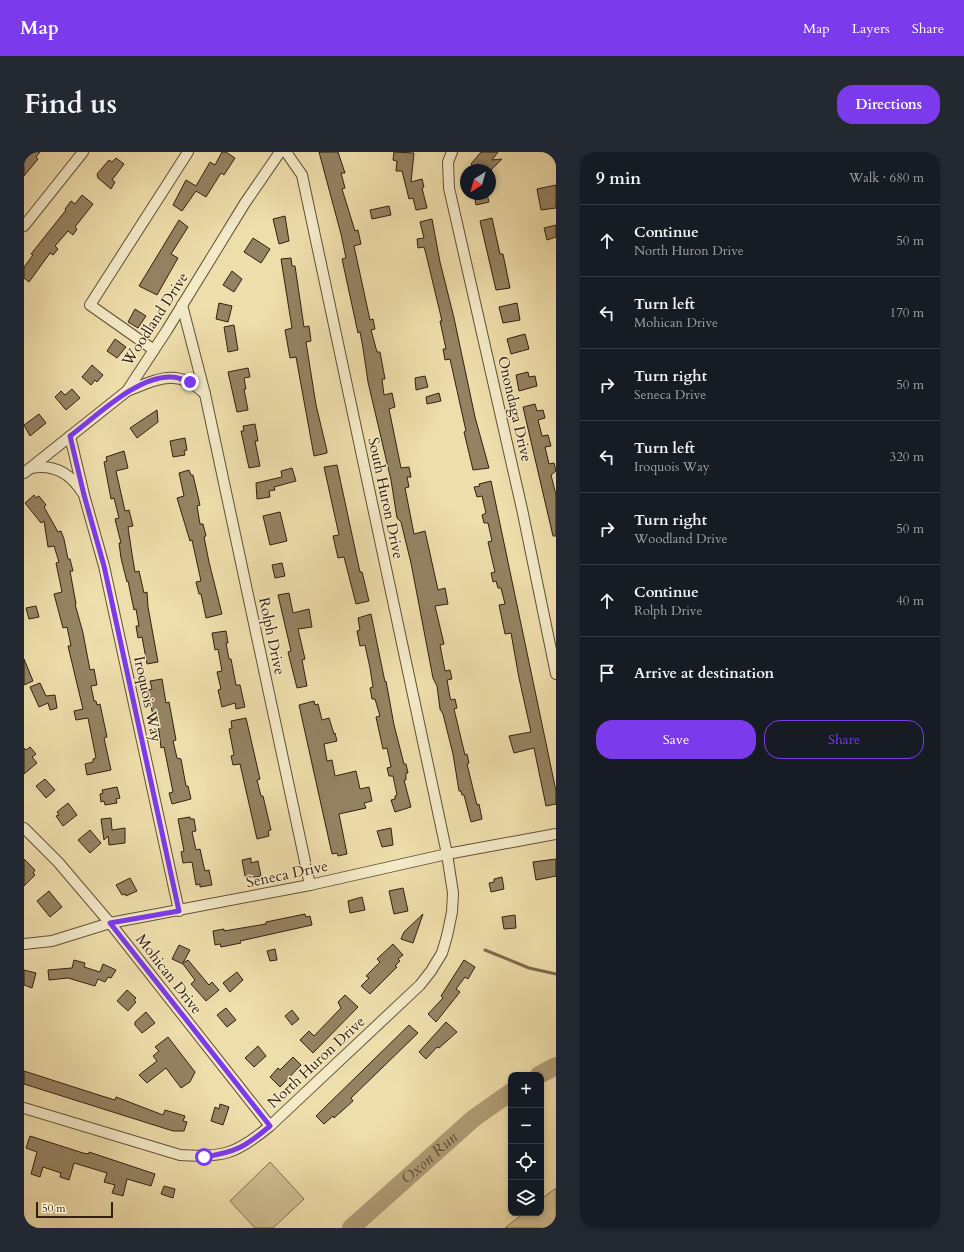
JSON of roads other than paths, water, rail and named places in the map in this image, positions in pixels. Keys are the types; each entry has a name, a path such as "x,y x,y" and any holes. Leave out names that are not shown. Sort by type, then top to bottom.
{"street":[{"path":"24,226 83,152"},
{"path":"154,350 90,305 188,152"},
{"name":"Woodland Drive","path":"27,470 127,391 182,306 245,203 280,152"},
{"name":"South Huron Drive","path":"286,152 302,175 447,854"},
{"name":"Onondaga Drive","path":"452,152 448,162 448,188 522,509 556,674"},
{"name":"Rolph Drive","path":"182,306 205,394 310,885"},
{"path":"127,391 157,379 173,376 196,385 205,394"},
{"name":"Iroquois Way","path":"70,436 107,580 179,911"},
{"name":"Iroquois Way","path":"27,470 41,466 61,470 78,485 84,495"},
{"name":"Mohican Drive","path":"24,828 58,862 110,923 270,1126"},
{"name":"Seneca Drive","path":"24,944 52,941 110,923 310,885 447,854 556,834"},
{"name":"North Huron Drive","path":"24,1108 180,1156 204,1157 227,1153 244,1147 270,1126 420,985 431,971 442,953 452,912 453,893 447,854"}],"waterway":[{"path":"485,950 529,968 556,974"},
{"name":"Oxon Run","path":"544,1072 556,1066"},
{"name":"Oxon Run","path":"351,1228 474,1118 508,1094"}]}
